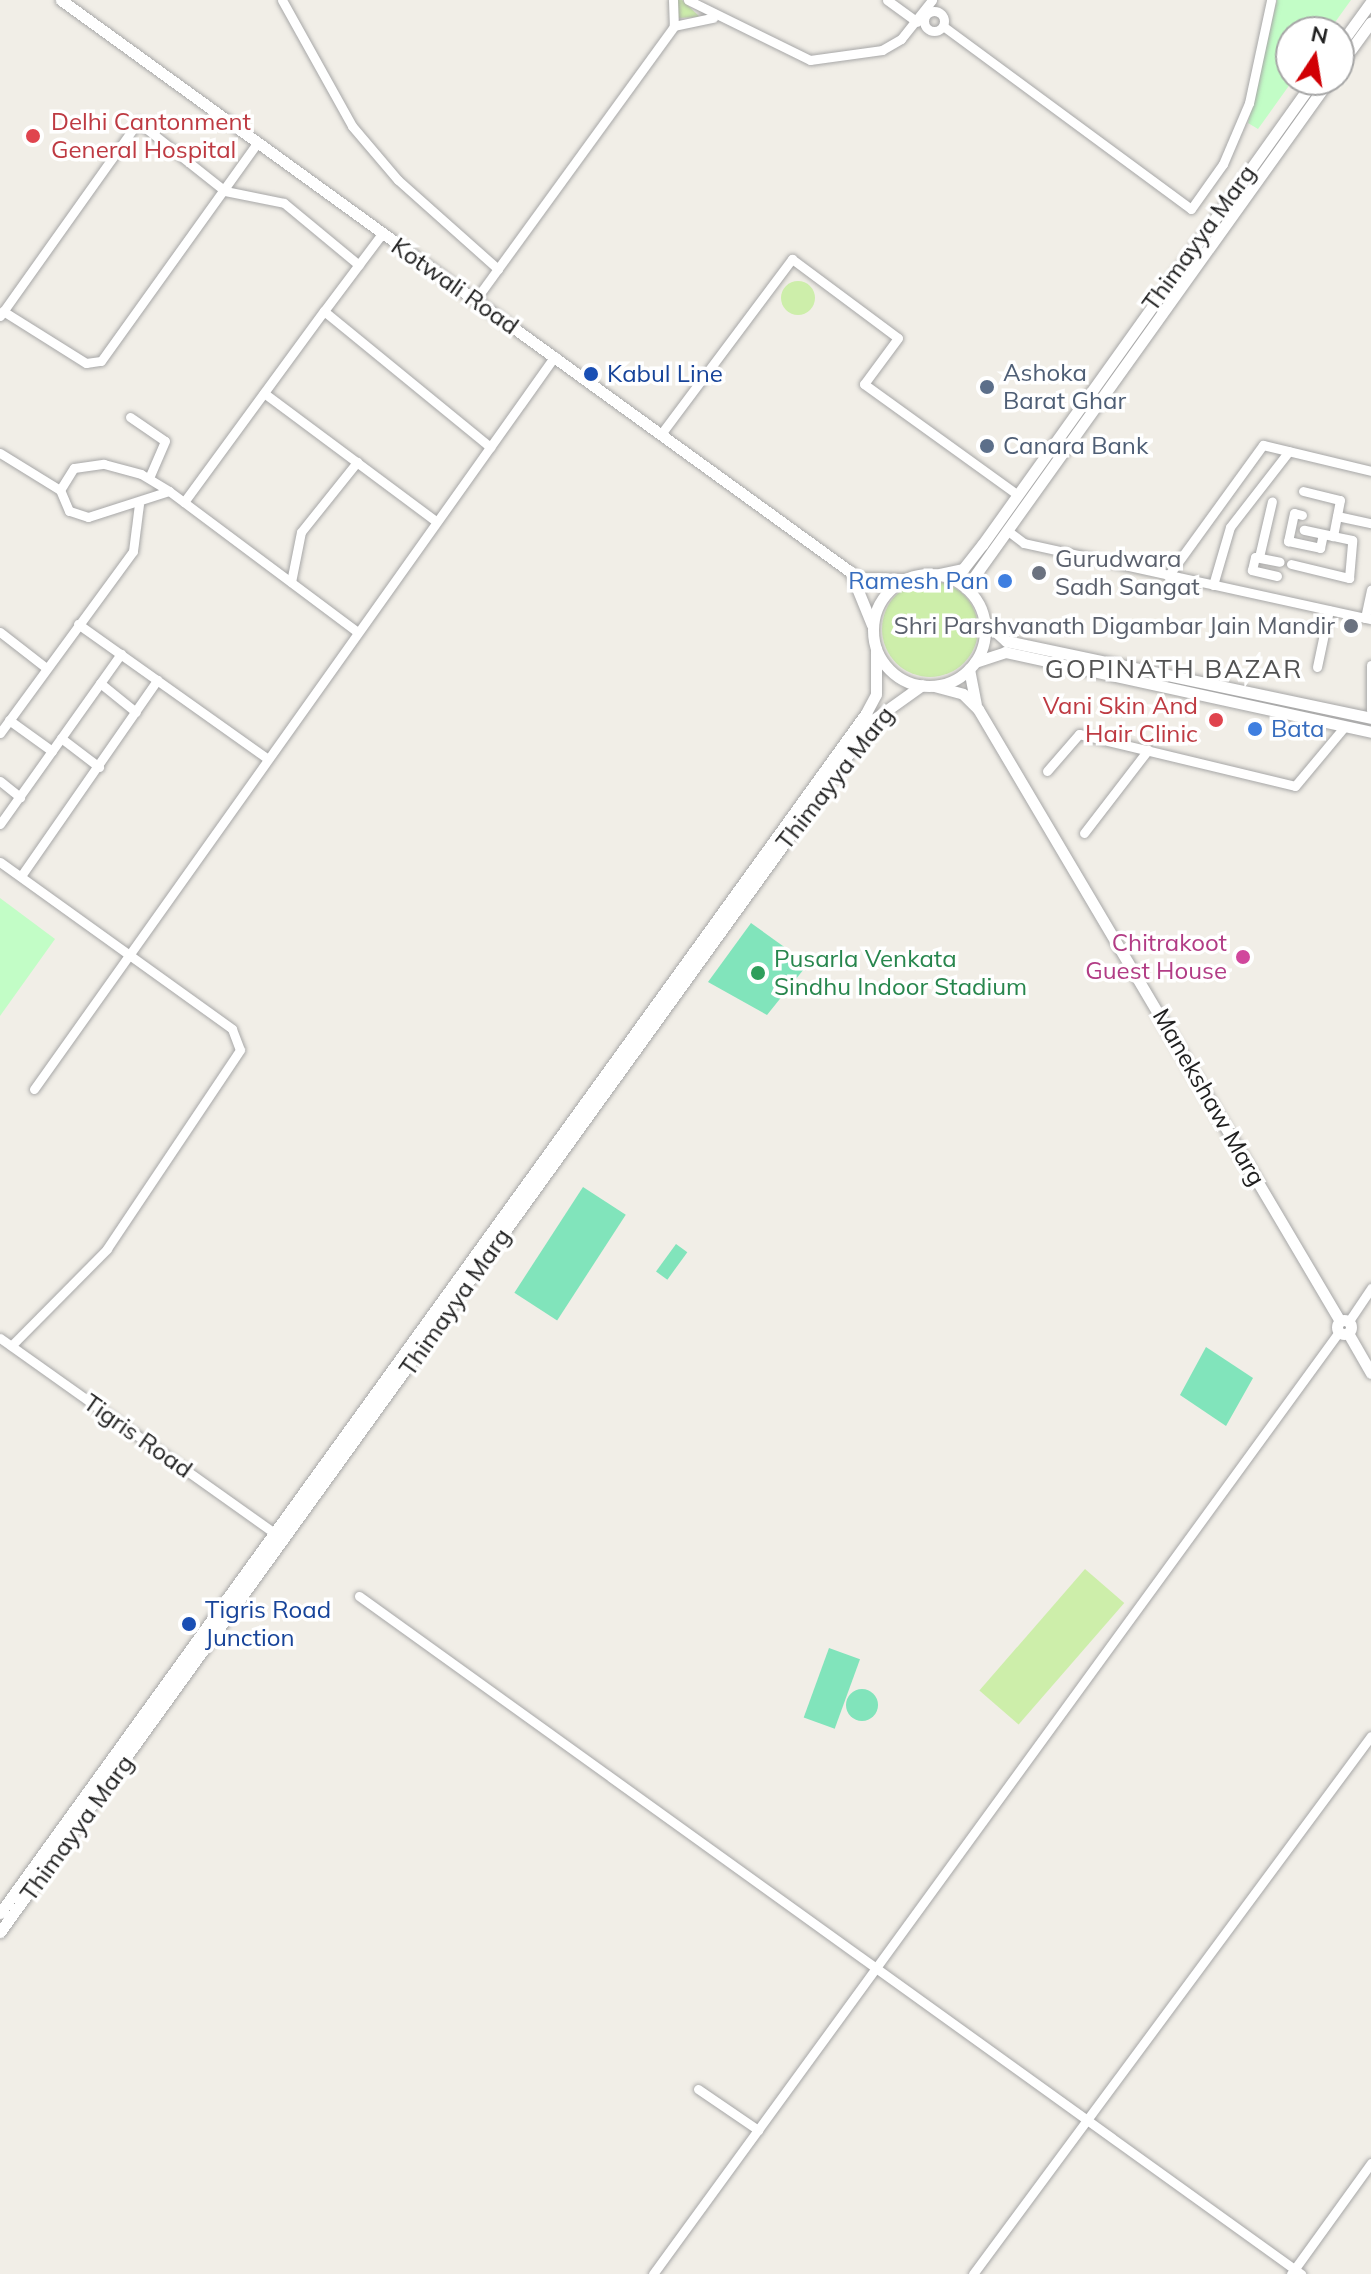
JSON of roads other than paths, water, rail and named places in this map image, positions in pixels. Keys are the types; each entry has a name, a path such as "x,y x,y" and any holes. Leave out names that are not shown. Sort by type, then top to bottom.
{"street":[{"name":"Kotwali Road","path":"61,0 381,235 476,299 850,571"},
{"path":"282,0 352,126 398,180 498,269"},
{"path":"476,299 674,26 673,0"},
{"path":"688,0 713,18 810,60 882,50 917,22 927,6 939,13 943,26 1191,209 1223,164 1249,103 1271,0"},
{"path":"887,0 917,22"},
{"path":"1355,24 1371,2"},
{"path":"674,26 713,18"},
{"path":"1355,44 1371,22"},
{"name":"Thimayya Marg","path":"966,588 1008,531 1303,96"},
{"name":"Thimayya Marg","path":"935,575 963,569 1317,96"},
{"path":"258,142 225,191 101,361 86,363 2,313 138,122 225,191 284,203 359,265"},
{"path":"184,502 381,235"},
{"path":"661,434 792,259 898,338 864,384 1018,495"},
{"path":"324,311 490,447"},
{"path":"34,1089 265,757 555,356"},
{"path":"264,393 436,521"},
{"path":"130,417 165,441 149,478"},
{"path":"1168,576 1263,445 1371,471"},
{"path":"1213,585 1230,527 1289,451"},
{"path":"0,453 60,490 75,516 139,504 169,491"},
{"path":"291,582 301,532 357,462"},
{"path":"60,490 64,476 91,465 149,478 356,631"},
{"path":"1302,515 1294,513 1288,541 1320,548 1337,516 1340,500 1303,491"},
{"path":"1272,501 1247,569 1277,576"},
{"path":"0,733 45,667 133,551 139,504"},
{"path":"1337,516 1371,523"},
{"path":"1253,556 1349,578 1352,540 1304,530"},
{"path":"1008,531 1024,543 1368,619 1371,590"},
{"path":"850,571 875,582 935,575 966,588 984,621 1005,647 1371,732"},
{"path":"850,571 875,643 894,674 928,686 1005,647 1371,718"},
{"path":"875,643 880,603 905,579"},
{"path":"1317,667 1329,610"},
{"path":"972,666 984,621"},
{"path":"78,624 265,757"},
{"path":"0,632 45,667"},
{"name":"Thimayya Marg","path":"0,1932 866,713 876,694 875,643"},
{"path":"0,824 121,654"},
{"path":"1371,665 1367,679 1371,710"},
{"name":"Manekshaw Marg","path":"972,666 978,709"},
{"path":"21,876 157,680"},
{"path":"100,683 136,712"},
{"name":"Thimayya Marg","path":"0,1913 571,1127 873,720 928,686"},
{"name":"Manekshaw Marg","path":"928,686 963,694 978,709 1371,1373"},
{"path":"9,720 52,751"},
{"path":"1047,771 1079,734 1295,786 1345,726"},
{"path":"61,738 99,767"},
{"path":"1084,833 1148,750"},
{"path":"0,781 20,797"},
{"path":"0,862 232,1029 240,1050 107,1249 11,1346"},
{"path":"653,2274 879,1968 1371,1288"},
{"name":"Tigris Road","path":"0,1338 276,1534"},
{"path":"359,1596 1090,2120 1295,2273 1371,2163"},
{"path":"973,2274 1090,2120 1371,1736"},
{"path":"698,2089 758,2130"}],"place":[{"name":"Delhi Cantonment General Hospital","path":"33,136"},
{"name":"Kabul Line","path":"591,374"},
{"name":"Ashoka Barat Ghar","path":"987,387"},
{"name":"Canara Bank","path":"987,446"},
{"name":"Gurudwara Sadh Sangat","path":"1039,573"},
{"name":"Ramesh Pan","path":"1005,581"},
{"name":"Shri Parshvanath Digambar Jain Mandir","path":"1351,626"},
{"name":"Vani Skin And Hair Clinic","path":"1216,720"},
{"name":"Bata","path":"1255,729"},
{"name":"Chitrakoot Guest House","path":"1243,957"},
{"name":"Pusarla Venkata Sindhu Indoor Stadium","path":"758,973"},
{"name":"Tigris Road Junction","path":"189,1624"}],"district":[{"name":"GOPINATH BAZAR","path":"1174,669"}]}
